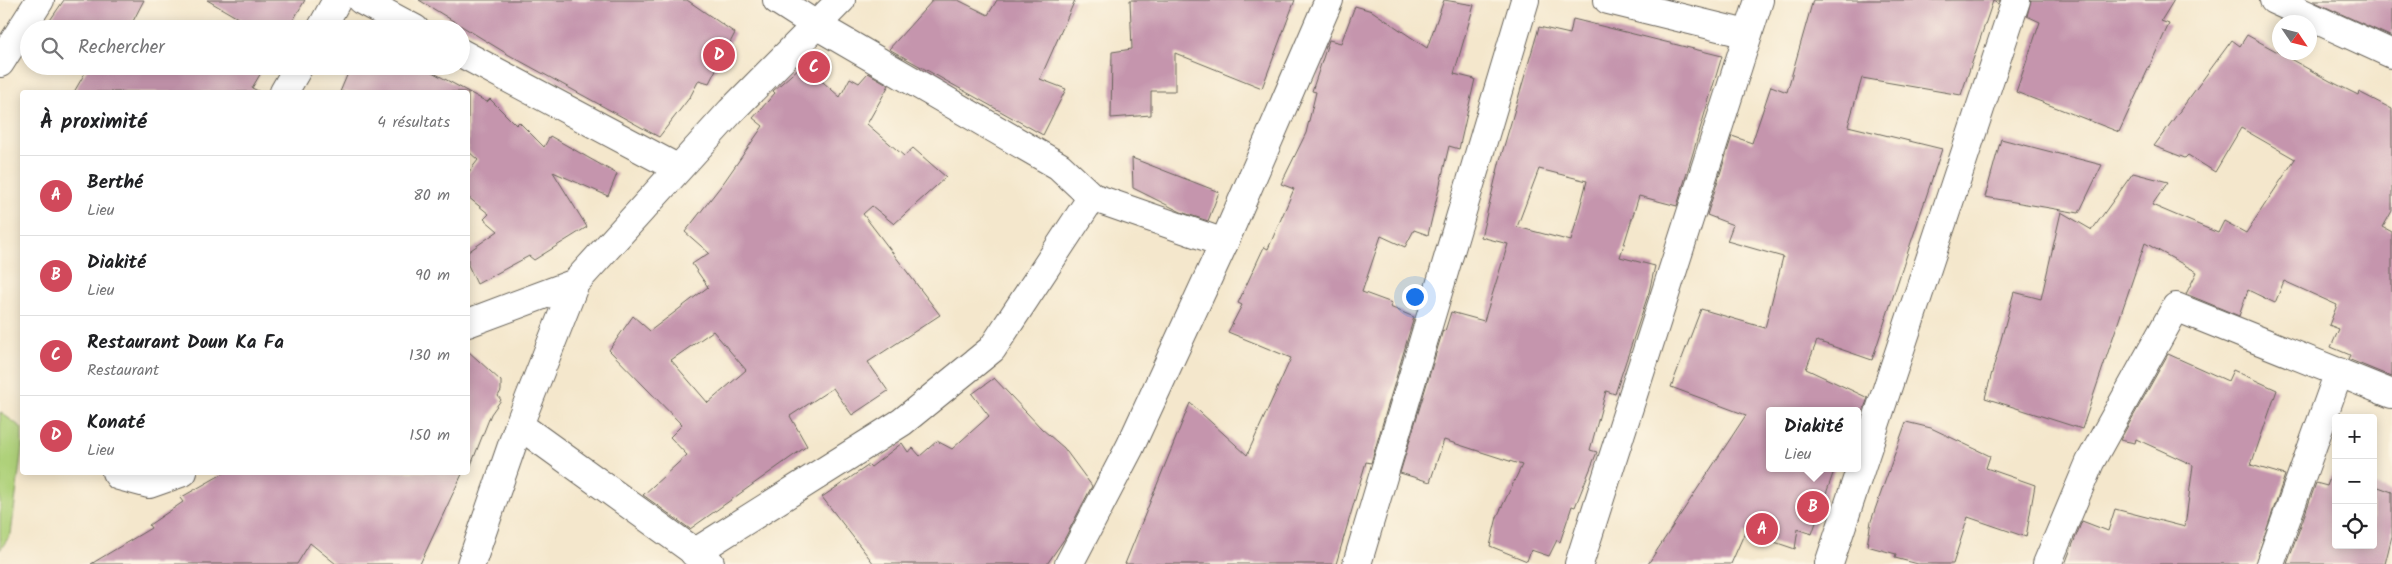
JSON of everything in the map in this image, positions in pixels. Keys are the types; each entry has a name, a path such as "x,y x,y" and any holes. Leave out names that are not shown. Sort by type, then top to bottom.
{"street":[{"path":"27,20 40,0"},
{"path":"326,20 337,0"},
{"path":"361,0 398,20"},
{"path":"777,0 816,25 1059,166 1092,197 1224,243"},
{"path":"471,564 519,424 575,283 677,168 841,0"},
{"path":"1070,564 1130,447 1224,243 1329,0"},
{"path":"1357,564 1525,0"},
{"path":"1608,0 1747,34"},
{"path":"1579,564 1759,0"},
{"path":"1861,467 2016,0"},
{"path":"2274,0 2392,54"},
{"path":"0,63 20,32"},
{"path":"470,58 677,168"},
{"path":"285,90 294,75"},
{"path":"519,424 703,558 902,422 992,349 1092,197"},
{"path":"470,322 575,283"},
{"path":"2047,564 2090,462 2176,308 2392,394"},
{"path":"2270,564 2339,372"},
{"path":"1829,564 1860,472"},
{"path":"118,475 149,484 174,475"}],"green space":[{"path":"0,412 20,427 20,464 11,534 0,550"}],"building":[{"path":"64,0 144,0 134,20 50,20"},
{"path":"207,0 305,0 293,20 241,20"},
{"path":"419,0 687,0 735,33 709,83 699,80 690,97 659,137 509,55 470,31 470,20 452,20"},
{"path":"933,0 958,0 988,15 997,0 1075,0 1040,79 1066,89 1043,135 889,49"},
{"path":"1130,0 1295,0 1262,88 1175,53 1175,91 1151,91 1151,115 1111,118 1112,52 1132,49"},
{"path":"1444,0 1474,5 1454,74 1475,79 1459,149 1449,146 1428,235 1414,230 1405,247 1381,236 1362,292 1392,303 1390,307 1414,317 1371,463 1366,462 1336,564 1125,564 1190,403 1247,455 1291,358 1228,332 1242,305 1238,303 1264,247 1268,249 1294,189 1281,184 1306,133 1316,92 1312,91 1329,40 1341,43 1355,6 1372,11 1427,48"},
{"path":"1813,0 2000,0 1998,4 1993,1 1961,95 1862,78 1848,126 1942,149 1872,360 1817,341 1806,369 1868,398 1863,411 1861,411 1861,407 1766,407 1766,472 1834,472 1812,534 1798,529 1795,549 1745,532 1731,564 1648,564 1746,415 1671,387 1701,309 1765,328 1783,257 1727,241 1733,225 1707,215 1732,136 1752,143 1771,86 1787,92"},
{"path":"2031,0 2174,0 2161,21 2169,24 2119,132 2016,92 2040,22 2027,16"},
{"path":"2313,0 2392,0 2392,37 2317,3"},
{"path":"1573,19 1722,56 1677,206 1639,196 1620,257 1655,266 1649,292 1615,394 1606,391 1590,450 1597,452 1575,507 1572,506 1560,542 1557,540 1549,556 1531,550 1527,561 1490,546 1497,517 1522,465 1444,440 1430,482 1400,473 1443,330 1445,331 1451,312 1484,321 1508,244 1481,237 1500,160 1539,27 1570,34","holes":["1539,169 1587,181 1571,241 1517,227"]},
{"path":"2247,35 2272,49 2272,60 2292,60 2358,95 2359,92 2392,109 2392,211 2383,227 2392,232 2392,377 2348,359 2350,355 2331,347 2339,329 2329,325 2337,305 2284,281 2275,303 2248,290 2239,316 2186,294 2197,272 2145,243 2082,429 1985,398 2014,292 2041,299 2061,212 2092,230 2133,173 2168,182 2152,205 2218,233 2224,221 2246,233 2295,159 2241,128 2215,172 2188,155 2185,158 2154,146 2232,40 2240,46"},
{"path":"800,67 805,70 807,68 840,97 850,78 859,83 868,73 889,85 867,124 904,156 913,148 946,177 894,224 872,206 863,214 940,315 868,362 888,391 852,415 833,388 790,416 807,446 690,529 643,495 687,455 670,437 682,425 609,350 633,316 650,331 708,287 692,264 709,253 685,232 724,182 763,126 753,118 775,93 773,91","holes":["713,331 746,370 708,403 671,360"]},
{"path":"84,75 260,75 252,88 256,90 75,90"},
{"path":"347,75 438,75 465,90 341,90"},
{"path":"470,93 487,102 490,99 516,125 519,122 544,147 550,136 617,174 608,196 553,172 587,227 534,260 529,256 477,284 470,269 470,251 498,231 484,219 489,214 470,199 470,170 478,160 470,153"},
{"path":"2001,139 2102,165 2079,213 1985,197"},
{"path":"1132,158 1219,192 1208,221 1181,212 1133,188"},
{"path":"470,353 501,381 501,391 498,396 501,400 491,414 470,467"},
{"path":"2168,354 2228,381 2233,370 2277,390 2251,465 2285,475 2255,564 2065,564 2082,521 2108,531 2115,509 2185,527 2193,465 2136,439 2135,443 2120,440"},
{"path":"994,378 1042,429 1064,448 1092,486 1065,538 1047,564 874,564 822,497 869,465 871,467 902,443 908,452 913,448 920,456 937,441 952,449 989,416 972,394"},
{"path":"1906,422 1931,428 1990,456 1986,468 2035,485 2026,537 1968,517 1953,564 1918,564 1895,558 1896,554 1867,546 1871,521"},
{"path":"2332,473 2332,549 2377,549 2377,486 2392,492 2392,536 2385,564 2287,564 2316,483 2327,486"},
{"path":"221,475 462,475 420,564 336,564 310,543 297,564 91,564 151,528 149,525 183,502 180,498"}],"place":[{"name":"Konaté","path":"719,55"},
{"name":"Restaurant Doun Ka Fa","path":"814,67"},
{"name":"Diakité","path":"1813,507"},
{"name":"Berthé","path":"1762,529"}]}
